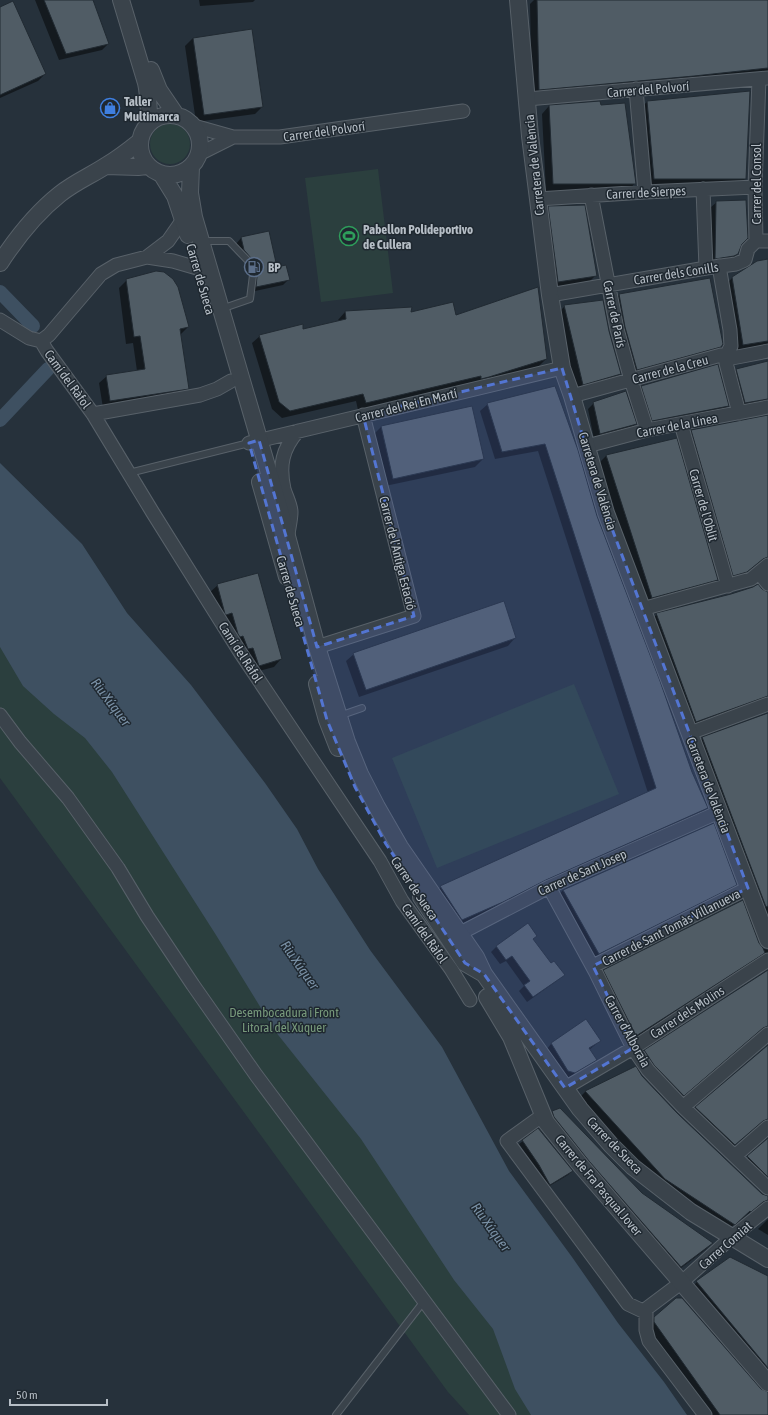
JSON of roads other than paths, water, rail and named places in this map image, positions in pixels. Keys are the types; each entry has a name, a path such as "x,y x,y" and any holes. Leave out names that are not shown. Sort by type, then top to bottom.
{"street":[{"path":"121,0 146,83 149,96 148,109 150,122"},
{"path":"131,0 158,90 176,115"},
{"name":"Carretera de València","path":"518,0 530,136 550,295 562,368 572,396 606,514 748,888 764,914 768,940"},
{"name":"Carrer del Polvorí","path":"527,99 763,79"},
{"name":"Carrer del Consol","path":"762,241 755,188 763,79"},
{"path":"636,89 645,192"},
{"name":"Carrer del Polvorí","path":"194,126 233,137 280,137 463,111"},
{"path":"176,115 186,119 194,126 199,135 200,144 195,160 182,173 172,175 162,174 147,166 142,158 140,150 141,134 150,122 162,116 176,115"},
{"name":"Carrer del Polvorí","path":"195,160 233,137"},
{"path":"0,263 20,235 37,215 61,194 82,179 106,166 140,142"},
{"name":"Carrer de Sueca","path":"195,160 190,193 194,217 221,309 254,442 333,718 347,742 377,807 454,936 465,963 484,974"},
{"path":"106,166 147,166"},
{"name":"Carrer de Sueca","path":"162,174 175,196 184,218 197,268 231,381 287,538 317,647 333,718"},
{"name":"Carrer de Sierpes","path":"538,199 703,189 755,188"},
{"path":"703,189 712,267 730,330 731,346 726,356 726,363 739,413"},
{"name":"Carrer de París","path":"591,195 617,329 647,430"},
{"path":"41,341 49,335 101,274 116,265 147,257 168,241 184,218"},
{"name":"Carrer dels Conills","path":"550,295 736,264 745,260 748,249 762,241"},
{"path":"147,257 197,268"},
{"name":"Camí del Ràfol","path":"0,320 29,338 41,341 93,414 240,652 380,861 402,901 451,969 470,1000"},
{"name":"Carrer de la Creu","path":"572,396 721,355 732,358 768,351"},
{"name":"Carrer del Rei En Martí","path":"254,442 562,368"},
{"path":"93,414 200,395 217,389 231,381"},
{"name":"Carrer de la Línea","path":"587,446 647,430 768,407"},
{"name":"Carrer de l'Antiga Estació","path":"317,647 414,616 363,416"},
{"name":"Carrer de l'Oblit","path":"680,424 728,586"},
{"path":"287,538 291,512 284,488 282,472 283,457 287,445 298,432"},
{"path":"642,609 728,586 752,578 763,569 768,584"},
{"path":"690,733 768,704"},
{"path":"0,715 20,742 68,798 118,868 192,985 252,1069 509,1415"},
{"name":"Carrer de Sant Josep","path":"454,936 549,887 719,812"},
{"name":"Carrer d'Alboraia","path":"549,887 593,966 633,1048 648,1070 682,1107 768,1188"},
{"name":"Carrer de Sant Tomàs Villanueva","path":"593,966 748,888"},
{"name":"Carrer de Sueca","path":"454,936 476,956 484,974 565,1088 602,1135 632,1167 691,1212 768,1259"},
{"name":"Carrer dels Molins","path":"565,1088 633,1048 768,960"},
{"name":"Carrer de Fra Pasqual Jover","path":"465,963 498,1013 511,1037 531,1082 546,1122 582,1167 768,1383"},
{"path":"682,1107 768,1034"},
{"path":"543,1115 507,1141 628,1304 645,1312 646,1330 650,1340 705,1415"},
{"path":"735,1156 768,1127"},
{"name":"Carrer Comiat","path":"645,1312 649,1306 682,1282 732,1237 768,1208"}],"lane":[{"path":"200,241 229,241 254,267 250,299 221,309"},
{"path":"129,473 254,442"},
{"path":"333,718 362,708"},
{"path":"336,1415 424,1301"}],"water":[{"name":"Riu Xúquer","path":"0,463 82,544 127,613 191,685 265,783 297,829 318,869 370,950 442,1047 509,1171 618,1323 664,1382 687,1415 531,1415 515,1389 493,1329 454,1280 361,1139 275,1031 112,772 85,738 54,714 23,686 0,647"}],"waterway":[{"path":"0,292 33,326"},
{"path":"0,420 48,369"}],"place":[{"name":"Taller Multimarca","path":"110,108"},
{"name":"Pabellon Polideportivo de Cullera","path":"349,236"},
{"name":"BP","path":"254,267"}],"park label":[{"name":"Desembocadura i Front Litoral del Xúquer","path":"284,1020"}]}
